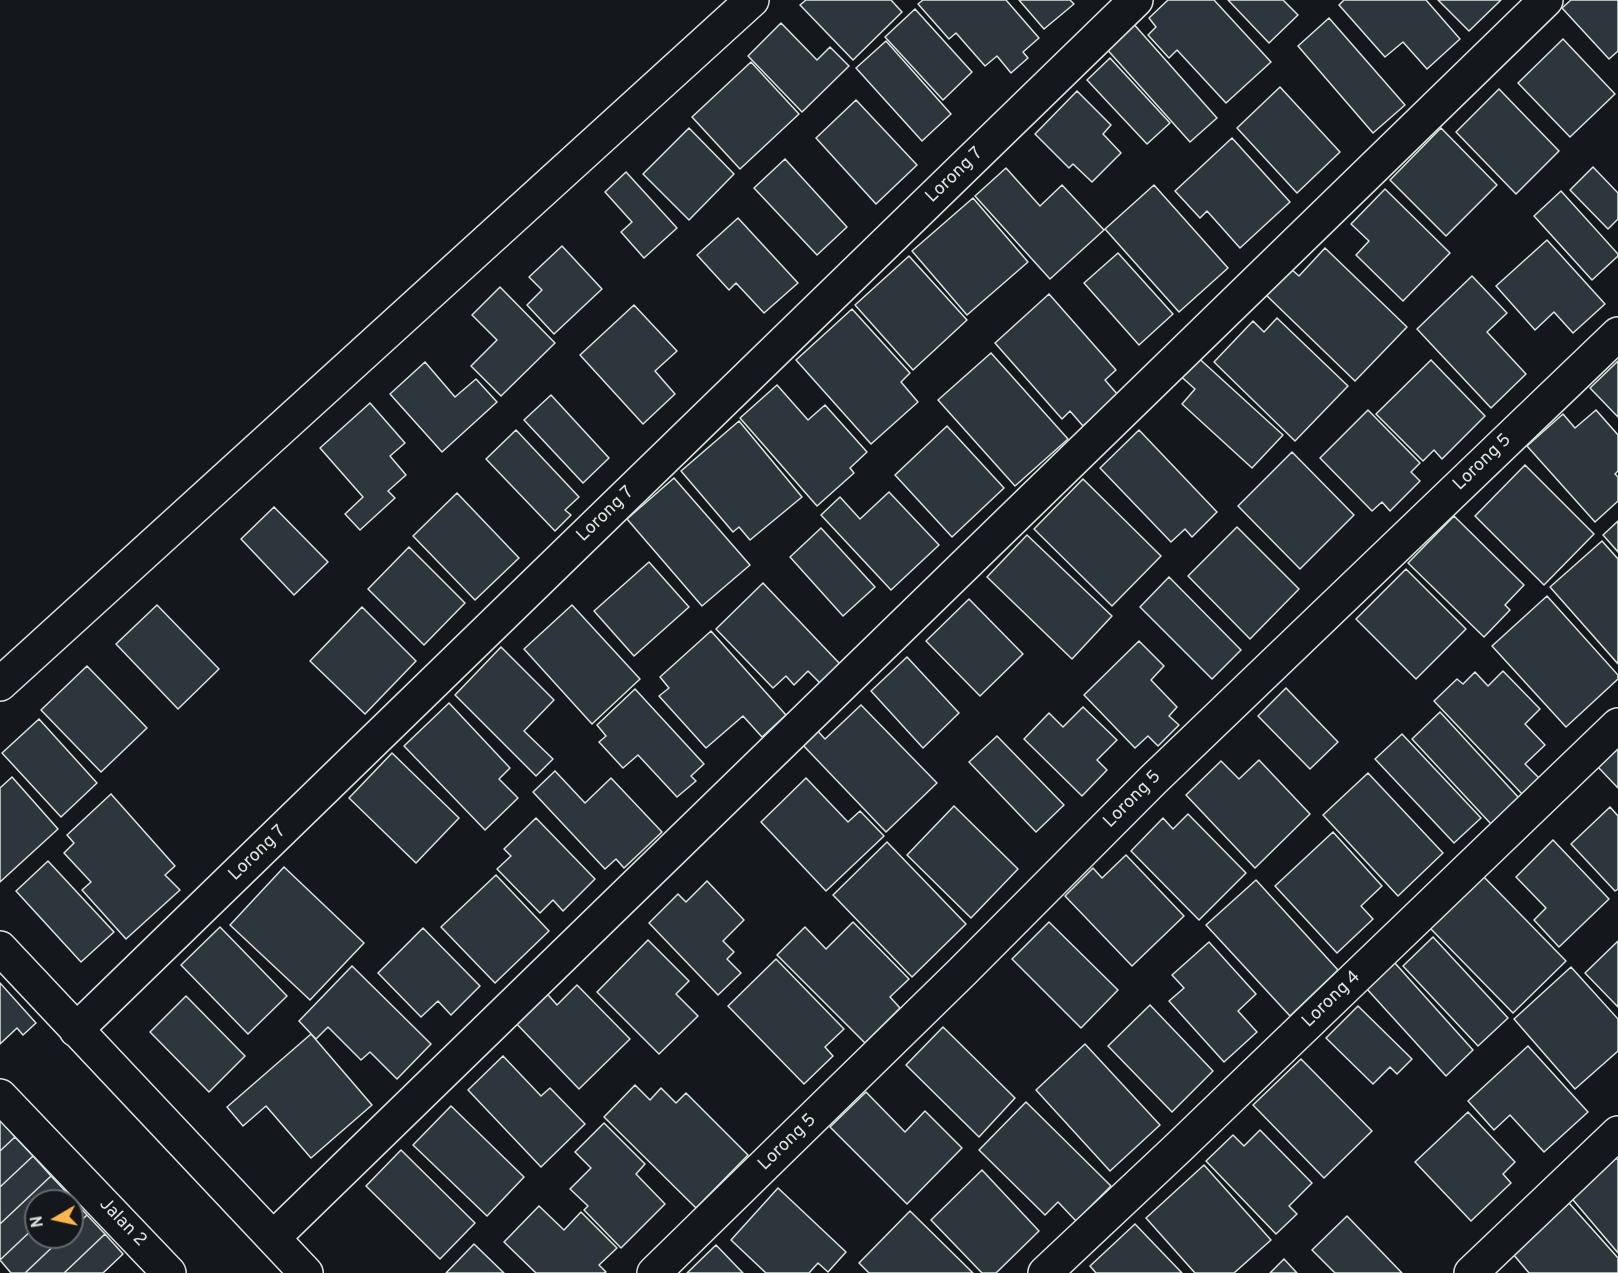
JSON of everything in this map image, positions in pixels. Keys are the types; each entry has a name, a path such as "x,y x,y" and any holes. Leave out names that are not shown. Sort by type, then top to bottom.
{"street":[{"path":"0,684 752,0"},
{"name":"Lorong 7","path":"76,1030 1136,0"},
{"path":"274,1237 1546,0"},
{"name":"Lorong 5","path":"654,1273 962,972 1153,780 1618,334"},
{"name":"Lorong 4","path":"1045,1273 1618,725"},
{"path":"0,948 306,1273"},
{"name":"Jalan 2","path":"0,1096 169,1273"},
{"path":"1471,1273 1618,1133"}],"building":[{"path":"806,0 891,0 902,12 853,60 800,5"},
{"path":"923,0 1006,0 1039,38 1023,52 1028,58 1011,73 997,56 985,66 956,33 949,39 918,4"},
{"path":"1019,0 1070,0 1074,4 1044,29"},
{"path":"1168,0 1214,0 1271,62 1226,103 1177,50 1169,58 1148,35 1156,27 1149,18"},
{"path":"1228,0 1283,0 1298,15 1269,43"},
{"path":"1344,0 1426,0 1460,39 1427,69 1403,42 1385,57 1339,5"},
{"path":"1438,0 1501,0 1469,31"},
{"path":"1571,0 1618,0 1618,51 1609,59 1562,8"},
{"path":"915,9 972,72 943,100 885,37"},
{"path":"1329,18 1405,105 1373,133 1298,46"},
{"path":"1131,21 1217,118 1190,142 1104,46"},
{"path":"781,23 817,60 830,47 849,66 802,112 748,56"},
{"path":"1563,39 1615,94 1570,137 1518,83"},
{"path":"886,41 951,114 922,141 856,68"},
{"path":"1110,58 1170,123 1147,144 1087,80"},
{"path":"751,62 799,114 740,169 692,117"},
{"path":"1280,87 1340,152 1297,193 1237,128"},
{"path":"1499,89 1559,151 1516,194 1456,132"},
{"path":"1077,91 1111,125 1103,134 1121,153 1092,182 1073,164 1069,168 1035,134"},
{"path":"856,100 917,165 876,204 816,138"},
{"path":"689,128 734,174 689,220 643,174"},
{"path":"1441,128 1497,185 1446,236 1390,180"},
{"path":"1232,138 1290,202 1240,248 1207,211 1200,218 1175,191"},
{"path":"785,159 847,227 817,255 754,188"},
{"path":"1593,167 1618,193 1618,219 1608,229 1570,190"},
{"path":"1006,168 1040,206 1062,185 1104,230 1050,279 975,196"},
{"path":"626,172 677,228 644,258 621,232 632,222 605,192"},
{"path":"1154,185 1228,268 1179,312 1105,229"},
{"path":"1385,189 1450,253 1403,301 1356,255 1369,241 1351,224"},
{"path":"1561,191 1618,254 1592,280 1534,216"},
{"path":"973,198 1028,262 967,315 912,251"},
{"path":"738,218 798,283 764,313 736,283 729,290 697,255"},
{"path":"1547,240 1605,304 1573,333 1554,312 1535,330 1496,286"},
{"path":"562,246 602,289 554,334 527,305 542,290 529,277"},
{"path":"1325,248 1407,327 1355,381 1265,294 1290,268 1299,276"},
{"path":"1118,253 1173,314 1139,345 1084,283"},
{"path":"909,256 967,320 913,370 855,305"},
{"path":"1472,276 1507,313 1487,332 1526,374 1491,408 1417,329"},
{"path":"500,287 555,343 501,396 471,366 497,340 472,315"},
{"path":"1049,294 1116,370 1105,380 1118,395 1083,426 1070,411 1062,419 995,343"},
{"path":"634,305 677,351 655,371 675,394 643,424 580,355"},
{"path":"852,309 910,373 901,382 918,402 871,444 796,360"},
{"path":"1277,318 1348,386 1295,441 1214,362 1253,321 1264,332"},
{"path":"991,353 1068,439 1015,486 938,400"},
{"path":"1193,353 1283,435 1252,468 1182,404 1195,389 1176,372"},
{"path":"1431,360 1485,416 1442,459 1434,450 1423,461 1376,414"},
{"path":"1618,361 1618,417 1590,388"},
{"path":"425,362 455,397 476,379 497,402 442,452 390,394"},
{"path":"777,385 808,420 825,405 867,452 850,468 854,473 817,506 740,418"},
{"path":"551,395 609,458 583,483 524,420"},
{"path":"370,403 405,443 390,456 406,475 388,491 395,498 360,530 345,514 363,497 320,448"},
{"path":"1368,410 1420,463 1411,472 1420,481 1390,511 1382,502 1372,511 1320,458"},
{"path":"1596,410 1618,435 1618,471 1615,474 1618,477 1618,501 1595,522 1527,446 1563,414 1575,428"},
{"path":"739,421 802,497 750,540 739,527 733,532 681,471"},
{"path":"947,426 1004,488 952,537 895,475"},
{"path":"516,430 579,497 565,510 571,515 555,531 486,459"},
{"path":"1139,430 1217,512 1192,537 1185,529 1171,542 1100,468"},
{"path":"1292,452 1354,515 1300,569 1238,506"},
{"path":"1525,465 1594,534 1544,585 1475,516"},
{"path":"674,478 750,565 702,606 627,519"},
{"path":"1083,479 1161,556 1112,606 1034,529"},
{"path":"889,492 939,545 891,590 821,515 840,497 860,519"},
{"path":"457,493 519,558 475,600 413,536"},
{"path":"274,507 328,562 294,595 241,539"},
{"path":"1454,516 1524,585 1505,605 1510,610 1484,637 1408,563"},
{"path":"1618,521 1618,552 1603,535"},
{"path":"1237,527 1299,589 1250,639 1188,576"},
{"path":"821,528 875,587 843,616 790,557"},
{"path":"1027,535 1112,616 1072,659 987,577"},
{"path":"1602,541 1618,559 1618,664 1550,587"},
{"path":"409,547 465,603 424,645 368,589"},
{"path":"649,562 689,607 634,656 594,611"},
{"path":"1406,569 1466,629 1416,679 1356,619"},
{"path":"1169,577 1241,650 1212,679 1140,607"},
{"path":"763,583 840,664 820,683 808,671 794,685 786,676 773,688 716,629"},
{"path":"1547,596 1618,675 1618,679 1566,727 1492,646"},
{"path":"969,599 1023,654 980,696 926,641"},
{"path":"157,605 219,669 178,709 116,644"},
{"path":"572,605 640,679 592,724 524,649"},
{"path":"362,607 416,661 365,714 310,661"},
{"path":"711,631 786,715 762,737 743,716 706,748 659,696 669,688 660,677"},
{"path":"1139,641 1164,666 1151,680 1177,707 1169,716 1179,725 1158,746 1148,736 1135,748 1084,695"},
{"path":"501,647 554,700 524,731 553,759 536,776 455,695"},
{"path":"907,657 959,713 923,748 871,691"},
{"path":"87,666 147,728 101,772 41,710"},
{"path":"1503,671 1540,709 1525,724 1545,745 1525,764 1540,779 1523,795 1434,701 1457,679 1463,684 1475,672 1488,686"},
{"path":"1286,688 1338,742 1310,769 1258,716"},
{"path":"635,689 704,764 691,776 696,781 677,797 638,755 623,768 599,742 606,736 597,725"},
{"path":"449,703 510,768 499,779 518,798 485,830 404,746"},
{"path":"861,705 937,783 886,832 800,742 815,728 825,739"},
{"path":"1083,707 1117,740 1097,760 1107,770 1082,796 1024,739 1049,713 1063,727"},
{"path":"1440,712 1519,798 1491,824 1412,739"},
{"path":"39,719 97,783 61,817 2,753"},
{"path":"1402,734 1481,818 1454,843 1375,759"},
{"path":"997,736 1064,805 1036,832 969,762"},
{"path":"1618,748 1618,788 1598,767"},
{"path":"392,753 459,818 416,863 349,798"},
{"path":"1259,760 1310,814 1255,868 1186,795 1221,761 1239,779"},
{"path":"555,771 585,803 611,778 662,832 624,868 616,859 605,869 533,792"},
{"path":"1368,773 1443,853 1398,896 1323,815"},
{"path":"12,777 58,829 0,882 0,788"},
{"path":"806,778 848,822 860,811 884,836 826,891 761,822"},
{"path":"111,794 175,866 165,875 180,890 126,939 82,890 91,882 64,853 74,843 67,835"},
{"path":"954,806 1018,869 971,918 907,855"},
{"path":"1610,807 1618,816 1618,889 1615,891 1571,844"},
{"path":"1188,814 1246,873 1199,920 1131,851 1163,818 1173,829"},
{"path":"536,818 595,879 563,911 553,900 540,913 497,869 511,856 504,849"},
{"path":"1333,832 1382,886 1361,906 1373,919 1337,953 1275,886"},
{"path":"1553,840 1609,899 1559,947 1534,920 1546,908 1516,877"},
{"path":"887,842 966,924 912,977 833,895"},
{"path":"1126,855 1184,916 1132,966 1065,896 1093,868 1102,878"},
{"path":"48,861 114,932 81,962 16,891"},
{"path":"284,867 364,943 310,1000 230,925"},
{"path":"496,875 549,931 495,983 441,927"},
{"path":"1482,875 1566,961 1513,1013 1429,927"},
{"path":"1256,880 1338,970 1290,1016 1206,925"},
{"path":"707,881 744,920 723,941 734,952 727,959 741,973 718,995 649,923 678,894 686,902"},
{"path":"853,922 909,979 890,997 900,1008 865,1043 777,955 805,927 826,949"},
{"path":"1049,922 1118,990 1081,1028 1012,959"},
{"path":"220,927 287,996 248,1034 181,965"},
{"path":"423,928 480,986 451,1015 438,1001 421,1017 378,973"},
{"path":"1433,937 1508,1018 1478,1046 1403,966"},
{"path":"648,940 689,981 676,994 698,1016 659,1054 597,992"},
{"path":"1618,941 1618,1007 1585,973"},
{"path":"1209,942 1256,994 1238,1011 1257,1032 1224,1062 1169,1001 1184,988 1172,975"},
{"path":"776,959 844,1029 825,1047 833,1056 804,1084 728,1006"},
{"path":"1394,962 1473,1050 1446,1076 1366,988"},
{"path":"352,966 431,1044 397,1079 370,1052 361,1060 328,1027 316,1039 299,1021"},
{"path":"1571,967 1618,1019 1618,1051 1575,1089 1514,1019"},
{"path":"0,983 36,1023 23,1035 17,1028 0,1044"},
{"path":"577,985 630,1039 579,1089 512,1019 543,989 557,1005"},
{"path":"186,996 245,1056 209,1092 150,1032"},
{"path":"1150,1005 1213,1071 1172,1112 1108,1046"},
{"path":"1358,1006 1412,1059 1397,1074 1390,1067 1373,1084 1326,1038"},
{"path":"943,1027 1015,1098 979,1137 906,1065"},
{"path":"311,1034 372,1105 311,1158 266,1106 243,1126 227,1107"},
{"path":"1085,1044 1160,1125 1110,1171 1036,1090"},
{"path":"1528,1046 1588,1112 1544,1152 1510,1115 1494,1130 1468,1101"},
{"path":"503,1056 541,1096 550,1088 585,1124 541,1167 468,1090"},
{"path":"1301,1059 1372,1131 1324,1178 1253,1105"},
{"path":"635,1085 650,1100 661,1088 676,1103 686,1093 748,1155 696,1208 604,1117"},
{"path":"866,1092 905,1132 925,1111 962,1148 907,1204 830,1127"},
{"path":"1026,1102 1111,1186 1076,1221 1058,1202 1045,1215 979,1150"},
{"path":"451,1106 524,1177 487,1216 413,1145"},
{"path":"1468,1112 1515,1162 1503,1174 1511,1183 1471,1221 1415,1162"},
{"path":"0,1120 15,1137 0,1151"},
{"path":"604,1123 645,1164 636,1174 665,1204 621,1248 584,1210 588,1206 570,1189 591,1168 575,1152"},
{"path":"1260,1130 1312,1183 1289,1206 1297,1214 1276,1234 1206,1161 1233,1135 1244,1146"},
{"path":"15,1137 33,1156 0,1187 0,1151"},
{"path":"401,1150 475,1223 440,1259 366,1186"},
{"path":"1613,1155 1618,1160 1618,1253 1568,1194"},
{"path":"33,1156 51,1176 37,1189 24,1189 24,1201 0,1224 0,1187"},
{"path":"1204,1165 1271,1240 1234,1273 1195,1273 1146,1218"},
{"path":"982,1170 1039,1231 996,1273 982,1273 931,1220"},
{"path":"51,1176 63,1189 37,1189"},
{"path":"778,1188 846,1252 828,1272 818,1263 809,1273 766,1273 731,1240"},
{"path":"24,1201 24,1237 0,1260 0,1224"},
{"path":"1569,1203 1618,1258 1618,1273 1529,1273 1513,1254"},
{"path":"539,1206 564,1230 581,1212 617,1248 599,1265 606,1272 536,1273 504,1242"},
{"path":"910,1211 973,1273 869,1273 859,1263"},
{"path":"87,1215 105,1234 64,1273 25,1273 50,1249 84,1249 84,1218"},
{"path":"1347,1216 1402,1273 1335,1273 1312,1250"},
{"path":"1135,1224 1182,1273 1096,1273 1090,1266"},
{"path":"105,1234 123,1254 103,1273 64,1273"},
{"path":"24,1237 24,1249 50,1249 25,1273 11,1273 0,1260"},
{"path":"474,1244 504,1273 446,1273"},
{"path":"716,1245 743,1273 687,1273"},
{"path":"1284,1259 1297,1273 1270,1273"}]}
